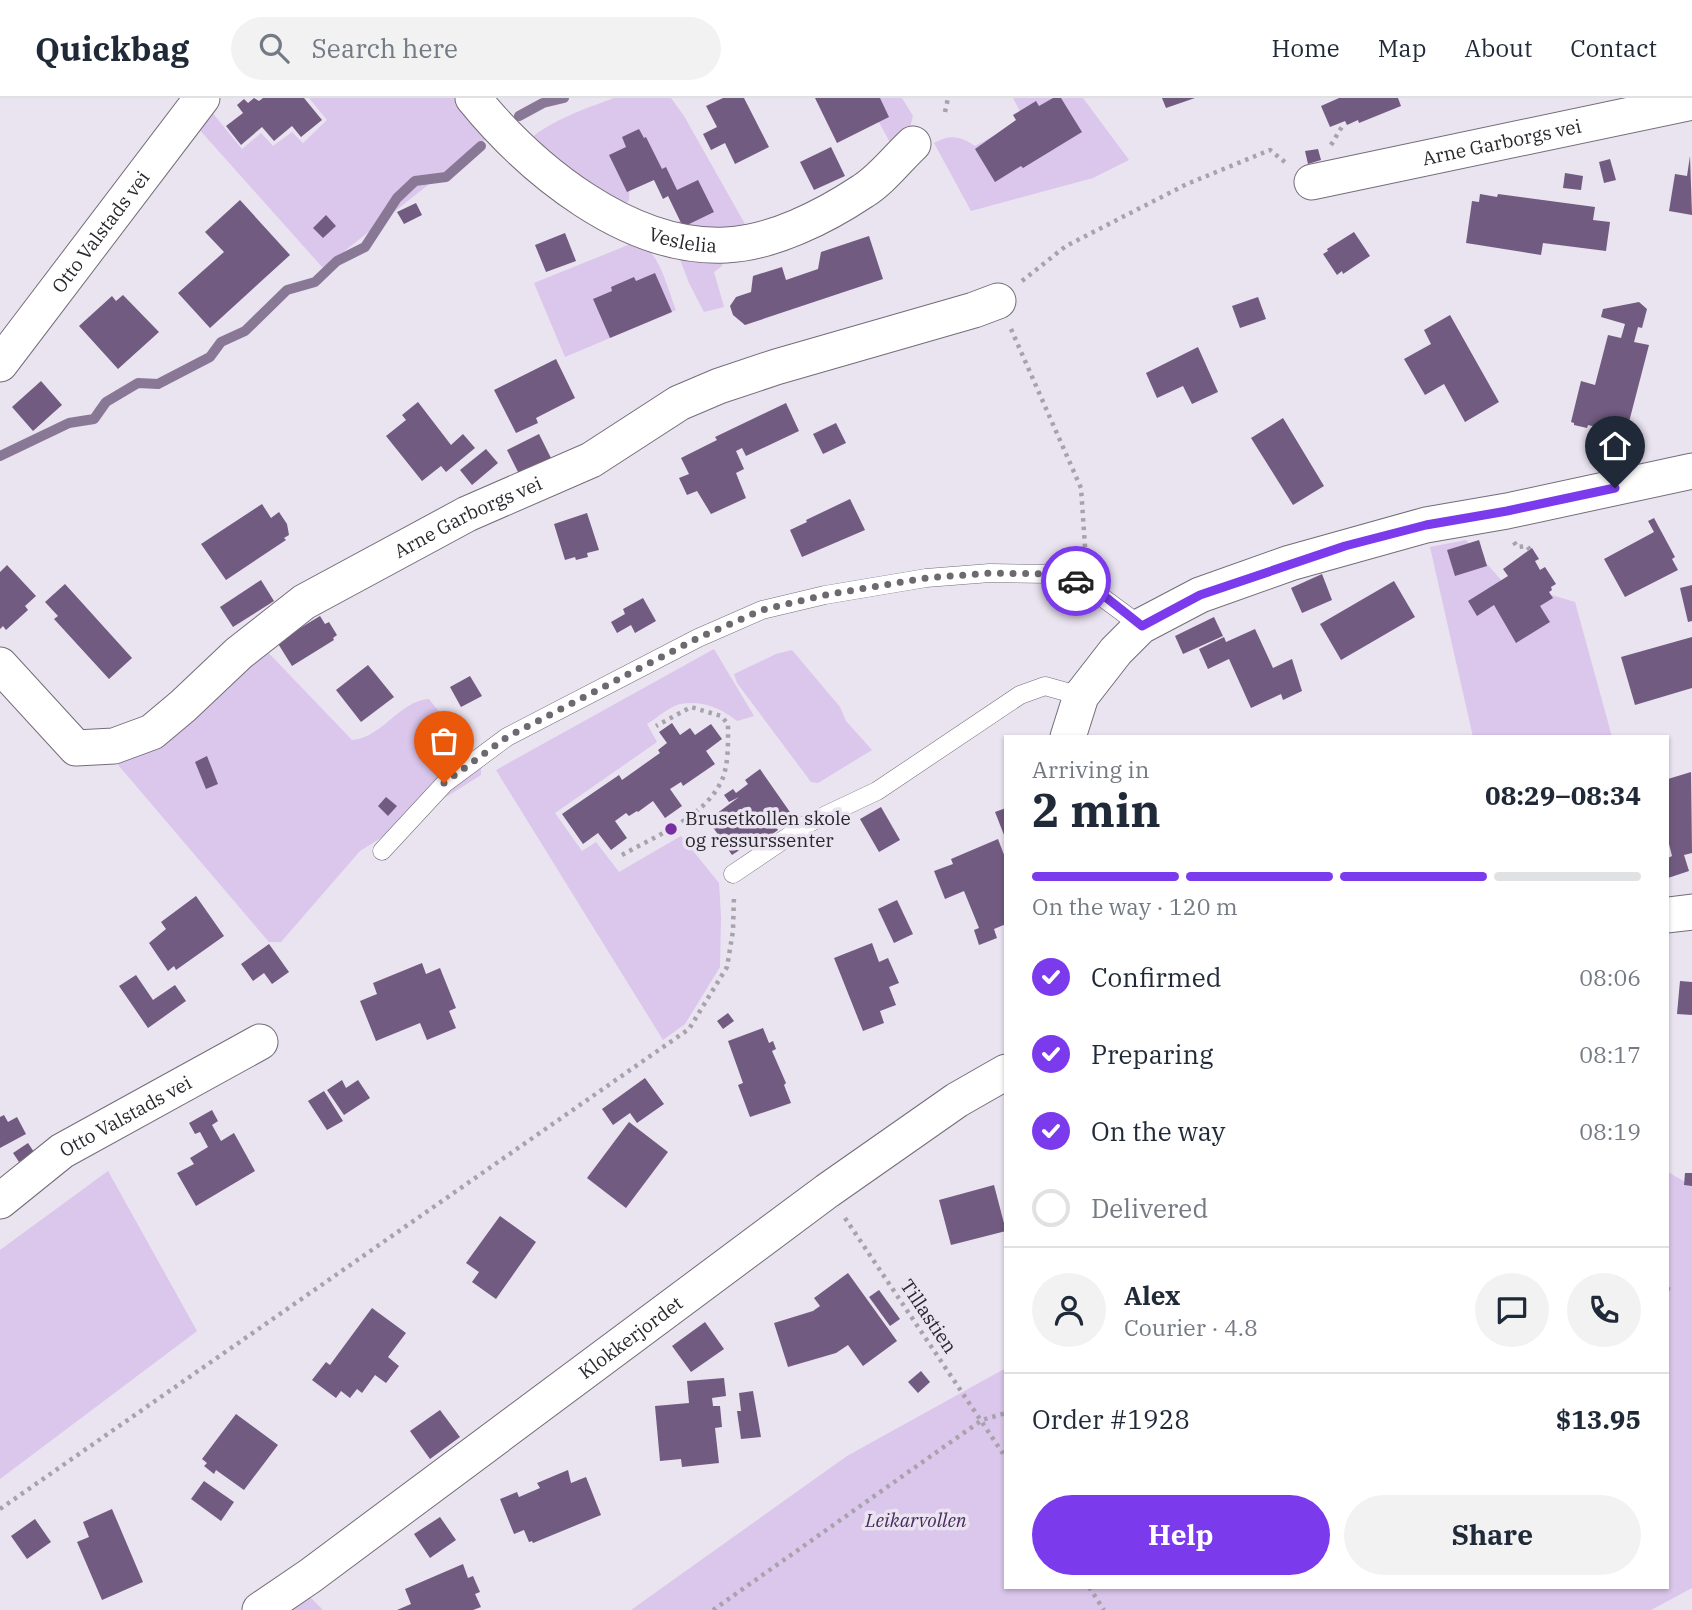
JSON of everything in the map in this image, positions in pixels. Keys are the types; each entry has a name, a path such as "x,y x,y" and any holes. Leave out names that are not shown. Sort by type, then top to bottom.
{"street":[{"name":"Otto Valstads vei","path":"0,364 202,98"},
{"name":"Veslelia","path":"473,98 491,120 543,169 603,212 662,237 693,244 726,245 786,232 864,190 912,144"},
{"name":"Arne Garborgs vei","path":"1312,182 1692,102"},
{"name":"Arne Garborgs vei","path":"0,665 76,748 114,746 152,732 239,653 304,602 467,514 591,460 680,403 719,386 776,367 998,301"},
{"path":"1069,735 1081,695 1116,651 1142,626 1200,595 1345,546 1426,525 1507,511 1692,471"},
{"path":"1669,915 1692,912"},
{"name":"Otto Valstads vei","path":"0,1201 62,1151 260,1042"},
{"name":"Klokkerjordet","path":"260,1610 353,1545 827,1191 957,1100 1004,1073"}],"lane":[{"path":"382,851 444,783 507,737 698,638 751,614 825,595 926,578 990,573 1050,574 1067,577 1087,586 1142,626"},
{"path":"733,873 807,824 877,791 1020,695 1045,686 1081,695"}],"path":[{"path":"945,112 948,98"},
{"path":"1087,586 1081,488 998,301 1066,246 1187,184 1270,150"},
{"path":"1514,541 1517,547 1527,546 1530,550"},
{"path":"622,855 687,818 712,795 721,782 729,724 721,716 691,707 656,726"},
{"path":"0,1508 688,1029 727,967 734,905 733,873"},
{"name":"Tillastien","path":"827,1191 1004,1455"},
{"path":"713,1610 982,1420 1004,1414"},
{"path":"1090,1589 1104,1610"}],"green space":[{"path":"309,98 459,98 490,136 323,268 197,127 211,111 242,149 261,133 273,146 292,132 303,143 327,120"},
{"path":"614,98 671,98 684,116 750,233 676,224 688,213 631,159 629,200 623,208 525,143 556,122"},
{"path":"866,98 902,98 913,116 909,131 894,150"},
{"path":"1013,98 1083,98 1129,160 1093,178 971,211 934,143 955,137 975,146 1024,119"},
{"path":"628,245 645,248 653,256 676,310 565,357 534,283"},
{"path":"678,254 723,260 722,266 714,272 724,307 704,312"},
{"path":"1466,540 1501,580 1575,602 1611,735 1473,735 1430,547"},
{"path":"259,643 352,740 372,733 418,701 429,699 481,765 481,775 360,851 281,942 269,942 108,753"},
{"path":"714,649 754,716 737,721 718,709 703,704 688,703 672,707 647,724 657,742 555,813 582,851 596,842 619,872 681,836 719,883 720,967 685,1024 663,1040 496,770"},
{"path":"792,650 840,707 846,721 872,750 818,783 811,782 737,683 734,674 776,654"},
{"path":"108,1171 197,1331 0,1479 0,1250"},
{"name":"Leikarvollen","path":"1669,1173 1692,1186 1692,1588 1651,1610 631,1610 847,1456 1004,1369 1004,1589 1669,1589"},
{"path":"306,1593 323,1610 282,1610"}],"building":[{"path":"254,98 259,101 263,98 304,98 322,120 301,137 292,126 274,141 262,127 241,145 226,126 243,113 237,105 244,99 248,103"},
{"path":"723,98 744,98 769,147 735,164 725,143 711,150 703,134 717,127 706,106"},
{"path":"815,98 880,98 889,117 837,143"},
{"path":"1053,98 1061,98 1082,132 995,182 975,149 1016,120 1013,115 1036,101 1039,106"},
{"path":"1162,98 1195,98 1166,108"},
{"path":"1339,98 1398,98 1401,106 1359,123 1358,120 1347,125 1345,121 1330,127 1321,106"},
{"path":"639,129 662,169 666,167 677,190 698,180 714,212 683,227 668,196 663,199 654,180 627,192 609,155 626,147 622,137"},
{"path":"831,147 845,176 814,190 800,162"},
{"path":"1318,149 1321,160 1308,164 1305,151"},
{"path":"1690,156 1692,215 1669,211 1675,174 1687,176"},
{"path":"1610,159 1616,180 1604,183 1599,162"},
{"path":"1565,173 1583,176 1581,190 1563,188"},
{"path":"1480,194 1595,207 1593,220 1610,222 1606,251 1543,243 1541,255 1466,243 1472,201 1479,202"},
{"path":"240,200 290,255 210,328 178,293 224,252 205,232"},
{"path":"416,203 422,215 404,224 397,212"},
{"path":"326,215 336,226 323,238 313,228"},
{"path":"1354,232 1370,256 1343,274 1342,271 1337,275 1323,254"},
{"path":"565,233 576,261 546,272 535,245"},
{"path":"869,236 883,279 745,325 733,315 730,306 736,297 751,292 753,276 782,267 786,280 818,269 821,252"},
{"path":"655,273 672,312 610,338 593,299 634,277 636,281"},
{"path":"123,295 159,332 118,369 79,326 112,296 116,301"},
{"path":"1258,297 1266,319 1240,328 1232,306"},
{"path":"1639,302 1647,309 1642,328 1638,327 1634,342 1649,345 1629,422 1613,418 1609,430 1574,425 1571,422 1581,381 1595,385 1608,335 1621,338 1625,324 1601,317 1603,309"},
{"path":"1450,315 1499,402 1465,422 1444,384 1425,395 1404,359 1431,344 1424,330"},
{"path":"1198,347 1218,392 1192,404 1183,386 1157,398 1146,373"},
{"path":"556,359 575,398 536,418 538,423 516,433 494,390"},
{"path":"41,381 62,405 33,431 12,407"},
{"path":"418,402 451,445 463,434 475,448 446,472 441,466 422,481 386,436 406,420 402,415"},
{"path":"786,403 799,431 746,456 742,448 736,451 744,469 736,473 746,498 711,514 697,491 687,495 679,478 689,474 681,458 717,440 715,437"},
{"path":"1283,418 1324,486 1293,505 1251,438"},
{"path":"836,423 846,443 823,454 813,434"},
{"path":"539,434 552,460 520,476 507,450"},
{"path":"486,449 498,463 472,485 460,470"},
{"path":"850,499 865,530 802,557 790,530"},
{"path":"262,504 271,518 279,512 287,524 289,535 284,538 286,540 226,580 201,544"},
{"path":"587,513 599,550 587,553 588,557 565,560 554,524"},
{"path":"1654,518 1675,557 1672,559 1678,570 1625,597 1604,559 1654,532 1648,521"},
{"path":"1479,540 1487,566 1455,576 1447,550"},
{"path":"1532,548 1539,559 1535,561 1540,570 1545,567 1556,584 1549,592 1553,598 1540,606 1550,622 1516,643 1494,605 1477,616 1468,601 1508,576 1503,569"},
{"path":"7,565 36,596 25,606 28,610 6,630 3,626 0,629 0,572"},
{"path":"1322,574 1332,600 1302,613 1291,588"},
{"path":"261,580 274,601 233,627 220,607"},
{"path":"1394,581 1415,617 1341,660 1320,624"},
{"path":"65,584 132,658 109,679 54,619 58,616 45,602"},
{"path":"1692,585 1692,621 1688,622 1680,588"},
{"path":"643,598 656,621 635,633 631,625 617,633 611,622 625,614 623,609"},
{"path":"320,616 325,624 329,622 337,635 334,640 292,666 277,642"},
{"path":"1214,617 1223,636 1183,654 1175,636"},
{"path":"1255,629 1273,668 1292,659 1302,691 1283,700 1281,694 1251,708 1229,659 1208,669 1199,649 1224,637 1226,642"},
{"path":"1692,637 1692,688 1635,705 1621,657"},
{"path":"368,665 394,697 361,722 336,690"},
{"path":"470,676 482,696 461,707 450,687"},
{"path":"672,723 680,735 690,728 695,735 711,724 722,739 706,751 715,764 683,786 681,782 670,789 682,806 665,818 653,801 638,812 629,816 626,813 615,821 627,838 611,850 598,833 583,844 562,814 619,775 622,780 660,753 658,750 667,743 659,732"},
{"path":"207,756 218,784 206,789 195,762"},
{"path":"760,769 792,815 775,826 778,830 768,837 765,833 732,855 708,820 739,797 729,802 724,795 733,789 736,793 748,784 745,780"},
{"path":"1691,772 1692,853 1684,855 1689,871 1669,878 1669,858 1672,856 1669,844 1669,779"},
{"path":"386,797 397,806 388,816 378,806"},
{"path":"881,807 900,840 879,852 860,819"},
{"path":"1004,809 1004,835 995,812"},
{"path":"998,839 1004,855 1004,925 994,929 997,938 979,945 974,930 979,928 964,891 945,899 934,871 953,864 951,859"},
{"path":"196,896 224,936 176,970 174,966 168,971 149,943 166,929 161,922"},
{"path":"897,900 913,934 894,943 878,909"},
{"path":"872,943 879,962 888,958 899,983 889,987 896,1005 880,1011 884,1023 863,1031 834,958"},
{"path":"269,944 289,972 272,984 264,973 253,981 241,964"},
{"path":"422,963 426,974 440,968 456,1008 449,1011 456,1028 427,1040 420,1023 376,1041 360,1001 377,994 373,983"},
{"path":"136,975 153,1000 175,985 186,1001 148,1028 119,986"},
{"path":"1680,981 1692,982 1692,1015 1677,1014"},
{"path":"728,1013 734,1021 723,1029 717,1021"},
{"path":"763,1028 769,1043 773,1041 776,1049 772,1051 786,1083 784,1085 791,1103 750,1117 738,1085 743,1083 728,1041"},
{"path":"645,1078 664,1104 637,1123 630,1113 613,1125 602,1109"},
{"path":"342,1080 346,1088 358,1080 370,1098 344,1115 327,1090"},
{"path":"324,1091 343,1121 327,1130 308,1101"},
{"path":"212,1110 218,1121 212,1125 221,1141 234,1133 255,1171 196,1206 177,1173 194,1164 190,1158 208,1147 200,1132 195,1134 189,1123"},
{"path":"4,1115 8,1122 17,1117 26,1134 0,1148 0,1117"},
{"path":"629,1122 668,1152 626,1208 587,1178"},
{"path":"28,1143 34,1152 19,1162 13,1153"},
{"path":"1685,1173 1692,1173 1692,1186 1684,1185"},
{"path":"994,1185 1004,1232 951,1245 939,1200"},
{"path":"500,1216 536,1242 496,1299 472,1282 479,1272 466,1263"},
{"path":"848,1273 897,1341 863,1366 848,1345 836,1353 788,1367 774,1323 813,1311 820,1306 814,1298"},
{"path":"879,1290 900,1319 890,1326 869,1297"},
{"path":"372,1308 406,1333 388,1357 399,1366 386,1383 375,1375 362,1393 357,1389 350,1398 341,1391 336,1398 312,1380 326,1362 330,1365"},
{"path":"705,1322 724,1349 691,1372 672,1346"},
{"path":"921,1371 930,1382 918,1393 908,1382"},
{"path":"724,1378 726,1396 712,1398 713,1406 720,1406 722,1427 715,1428 719,1463 682,1467 681,1459 660,1461 655,1406 689,1403 687,1381"},
{"path":"753,1391 761,1437 741,1439 737,1411 741,1411 739,1393"},
{"path":"440,1410 460,1437 430,1459 410,1431"},
{"path":"236,1414 278,1445 244,1490 216,1470 214,1474 204,1466 207,1463 202,1459"},
{"path":"568,1470 571,1483 586,1477 601,1515 533,1543 529,1542 524,1530 514,1534 500,1499 517,1492 519,1497 540,1488 537,1483"},
{"path":"204,1481 234,1502 221,1521 191,1499"},
{"path":"112,1509 143,1582 102,1600 77,1542 89,1537 83,1522"},
{"path":"440,1517 456,1540 430,1558 414,1534"},
{"path":"35,1519 51,1542 27,1559 11,1536"},
{"path":"463,1564 468,1578 473,1576 480,1592 475,1594 481,1607 473,1610 397,1610 411,1604 405,1589"}],"waterway":[{"path":"519,116 543,103 564,98"},
{"path":"0,456 69,423 94,419 106,402 138,383 158,384 210,357 221,342 245,331 287,290 315,282 337,261 365,247 397,198 415,181 446,177 481,146"}],"way so far":[{"path":"444,783 507,737 698,638 762,610 825,595 926,578 990,573 1050,574 1076,581"}],"place":[{"name":"Brusetkollen skole og ressurssenter","path":"671,829"}],"route":[{"path":"1076,581 1103,595 1142,626 1200,595 1345,546 1426,525 1615,488"}]}
